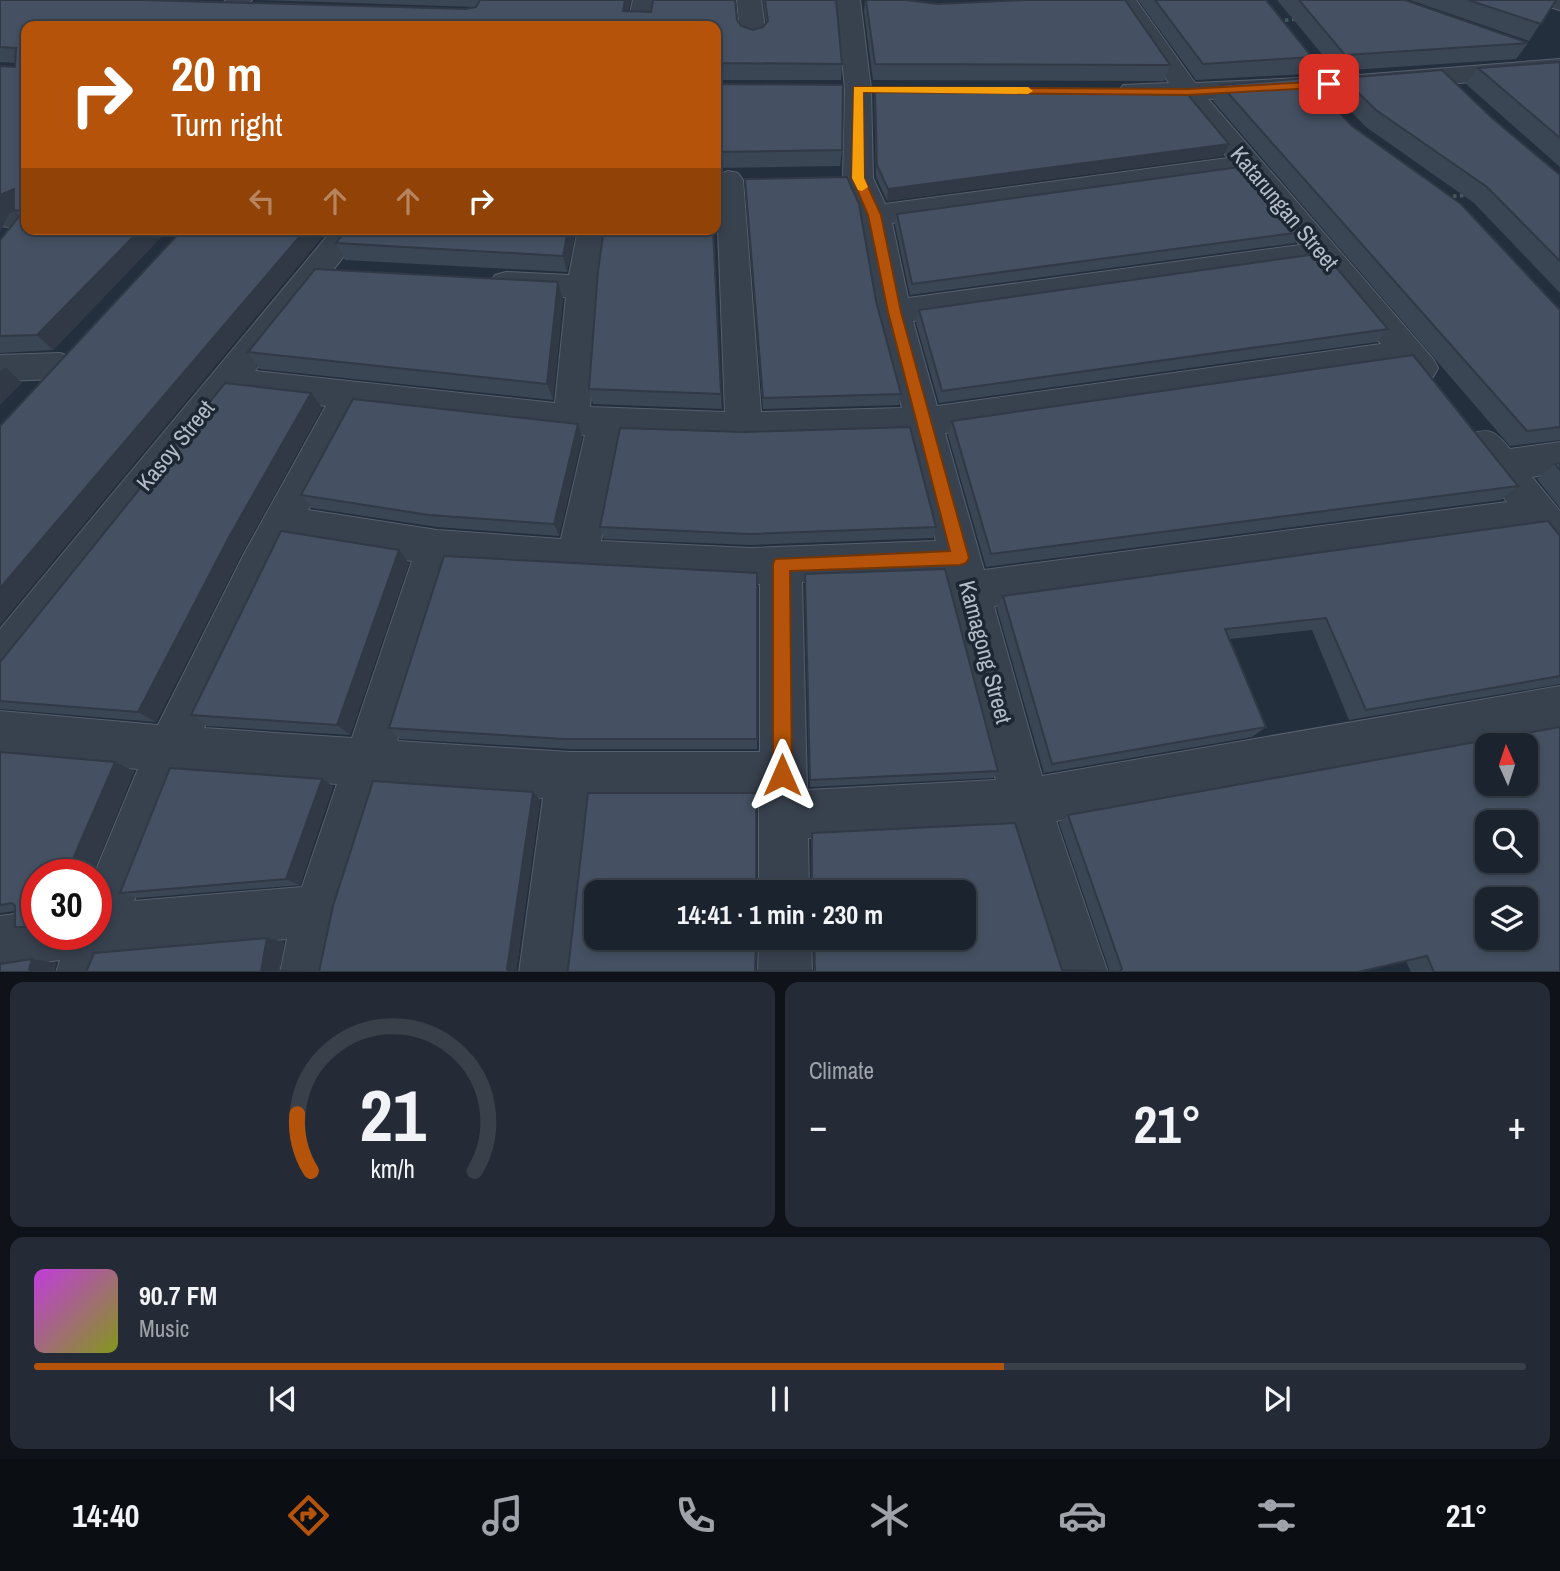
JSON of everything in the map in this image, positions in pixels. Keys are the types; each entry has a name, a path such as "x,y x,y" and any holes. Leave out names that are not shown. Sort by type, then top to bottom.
{"street":[{"path":"640,21 645,0"},
{"path":"749,0 753,36"},
{"path":"1550,0 1560,3"},
{"name":"Kamagong Street","path":"855,1 858,89 845,178 874,215 894,312 1026,803 1082,972"},
{"name":"Katarungan Street","path":"1116,2 1188,92 1443,394"},
{"path":"193,8 236,11"},
{"path":"1278,21 1336,115"},
{"path":"1510,45 1560,65"},
{"path":"1106,91 1188,92 1318,85 1560,65"},
{"path":"1439,76 1465,102"},
{"path":"874,215 1249,164"},
{"path":"732,180 744,427"},
{"path":"0,250 17,217"},
{"name":"Kasoy Street","path":"0,662 345,235"},
{"path":"577,558 589,421 583,287 592,235"},
{"path":"894,312 1238,262 1323,253"},
{"path":"315,272 355,275"},
{"path":"476,281 583,287"},
{"path":"226,382 589,421 744,427 924,422 1409,353"},
{"path":"0,368 69,357 26,404"},
{"path":"112,892 170,749 281,523 350,395"},
{"path":"1468,425 1550,527"},
{"path":"1502,466 1560,457"},
{"path":"281,523 438,548 577,558 750,566 781,564 965,574 1550,527"},
{"path":"306,972 319,911 438,548"},
{"path":"781,564 784,880"},
{"path":"0,734 170,749 570,776 783,795 1026,803 1560,708"},
{"path":"545,972 570,776"},
{"path":"112,930 319,911"},
{"path":"0,942 21,939"},
{"path":"82,972 90,950"},
{"path":"785,950 785,972"}],"path":[{"path":"1278,21 1304,19"},
{"path":"1441,198 1481,194"}],"building":[{"path":"0,0 142,0 466,9 476,7 480,0 625,0 623,11 651,12 653,0 735,0 737,20 741,26 753,30 763,27 768,21 765,0 836,0 842,64 721,63 721,21 21,21 21,214 20,211 14,210 14,189 0,195 0,66 15,67 16,48 0,47"},
{"path":"866,0 906,0 938,4 1026,0 1125,0 1170,65 875,64"},
{"path":"1155,0 1266,0 1312,57 1203,64"},
{"path":"1299,0 1405,0 1528,43 1345,55"},
{"path":"1468,0 1556,0 1541,24"},
{"path":"1560,62 1560,138 1478,68"},
{"path":"1442,70 1492,118 1560,175 1560,261 1487,187 1376,110 1343,78"},
{"path":"1307,78 1352,126 1461,204 1560,310 1560,427 1527,431 1221,85"},
{"path":"721,84 843,85 842,150 721,152"},
{"path":"875,89 1184,90 1229,144 888,189 877,165"},
{"path":"1247,166 1302,232 912,284 897,214"},
{"path":"847,177 859,204 876,301 901,394 763,398 745,179"},
{"path":"21,214 21,235 135,235 37,335 0,336 0,240"},
{"path":"177,235 301,235 0,588 0,426"},
{"path":"342,235 567,235 563,256 336,243"},
{"path":"603,235 713,235 721,394 589,389"},
{"path":"1324,253 1388,329 942,391 919,310"},
{"path":"315,269 558,282 547,384 248,352"},
{"path":"1413,355 1518,486 991,554 952,421"},
{"path":"225,383 311,393 229,537 138,712 0,701 0,662"},
{"path":"353,399 578,424 554,524 429,515 301,495"},
{"path":"910,427 936,527 749,534 600,527 620,428 743,432"},
{"path":"1548,521 1560,536 1560,676 1366,710 1326,618 1225,629 1266,727 1052,764 1003,596"},
{"path":"281,531 399,550 337,725 191,715"},
{"path":"444,556 757,573 757,739 564,739 389,728"},
{"path":"945,569 998,771 810,780 805,574"},
{"path":"1560,727 1560,972 1434,972 1427,956 1358,972 1119,972 1122,969 1068,815 1475,742 1475,796 1538,796 1538,733 1526,733"},
{"path":"0,752 115,762 73,859 21,859 21,927 15,927 15,906 12,903 0,905"},
{"path":"170,768 322,779 286,879 120,893"},
{"path":"373,781 533,792 507,969 510,972 319,972 333,906"},
{"path":"588,793 756,793 756,880 584,880 584,950 756,950 755,971 815,971 814,950 976,950 976,880 812,880 812,833 1015,823 1062,970 1119,972 565,972 568,970"},
{"path":"267,938 261,971 319,972 86,972 94,953"},
{"path":"32,959 29,969 31,972 0,972 0,964"}],"slow traffic":[{"path":"862,187 858,178 858,89 1028,91"}],"route":[{"path":"782,775 781,564 960,558 894,312 874,215 858,178 858,89 1188,92 1329,84"}]}
